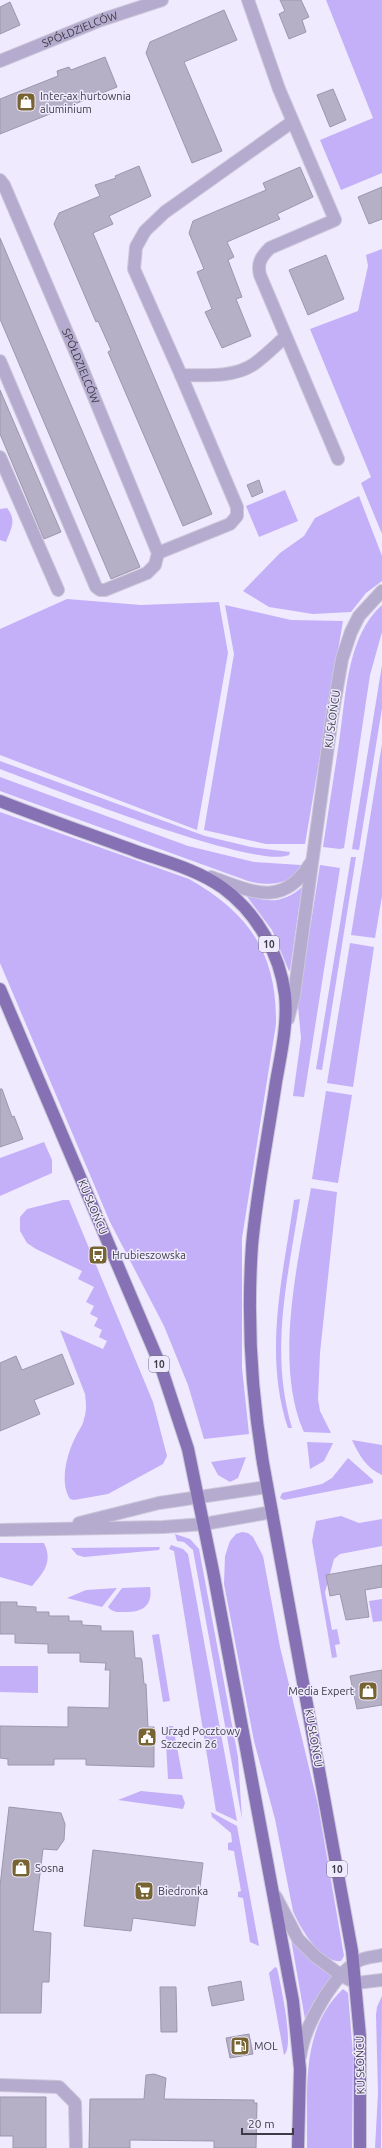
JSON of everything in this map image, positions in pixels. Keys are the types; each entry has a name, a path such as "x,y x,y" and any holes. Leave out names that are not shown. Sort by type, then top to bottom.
{"main road":[{"name":"KU SŁOŃCU","path":"0,801 192,871 216,884 232,895 253,918 266,938 281,973 285,996 281,1050 252,1243 249,1333 253,1398 267,1487 354,1964 361,2068 360,2148"},
{"name":"KU SŁOŃCU","path":"0,989 167,1384 188,1449 199,1496 293,2001 300,2069 298,2148"}],"street":[{"name":"SPÓŁDZIELCÓW","path":"0,61 101,20 162,0"},
{"path":"248,0 265,54 292,122 335,220 270,248 262,256 258,266 260,275 285,337 338,459"},
{"path":"0,361 96,587 100,590 105,590 147,573 155,565 158,553 230,524 237,516 237,507 134,269 136,247 145,231 165,212 292,122"},
{"name":"SPÓŁDZIELCÓW","path":"0,180 4,185 78,358 158,553"},
{"path":"181,375 215,375 235,372 253,364 285,337"},
{"path":"0,457 58,590"},
{"name":"KU SŁOŃCU","path":"281,1050 294,995 332,717 344,654 359,616 382,591"},
{"name":"KU SŁOŃCU","path":"192,871 248,890 270,893 282,891 293,884 301,877 313,860"},
{"path":"58,1528 151,1505 199,1496 267,1487"},
{"path":"0,1530 163,1527 204,1524 272,1512"},
{"name":"KU SŁOŃCU","path":"272,1887 286,1920 306,1949 342,1976 356,1983"},
{"path":"354,1964 365,1958 382,1955"},
{"name":"KU SŁOŃCU","path":"300,2069 302,2045 308,2027 325,1996 354,1964"},
{"path":"356,1983 382,1980"},
{"path":"0,2085 59,2088 75,2103 76,2148"}],"shaded area":[{"path":"326,0 382,0 382,173 341,190 320,140 373,118"},
{"path":"382,249 382,534 361,483 371,477 310,329 358,311 368,266 366,255"},
{"path":"285,490 298,521 259,537 246,506"},
{"path":"359,496 382,556 382,581 366,593 351,612 313,614 269,607 243,591 280,553 304,536 315,518"},
{"path":"7,508 12,517 12,525 6,542 0,540 0,509"},
{"path":"67,599 141,605 219,602 228,653 197,830 0,755 0,629"},
{"path":"225,605 291,620 343,621 305,844 266,844 204,830 234,654"},
{"path":"382,605 382,632 370,675 344,848 323,847 346,688 354,651 370,618"},
{"path":"382,665 382,708 359,850 352,849"},
{"path":"382,744 382,896 375,938 351,935"},
{"path":"0,761 205,836 251,847 290,852 289,855 269,856 236,850 195,839 103,808 0,769"},
{"path":"0,777 188,846 254,862 301,865 297,872 286,881 262,884 248,881 0,791"},
{"path":"0,812 189,879 210,892 228,906 243,921 265,956 271,976 275,999 276,1024 242,1238 242,1368 249,1434 204,1439 188,1385 164,1326 110,1222 0,963"},
{"path":"351,857 356,857 322,1070 316,1069"},
{"path":"320,865 340,868 304,1097 293,1096 301,1038 298,1006"},
{"path":"302,887 289,971 272,930 245,894 258,899 277,900 288,897"},
{"path":"350,943 374,947 353,1087 327,1083"},
{"path":"326,1091 352,1095 338,1183 312,1179"},
{"path":"44,1142 52,1160 52,1173 0,1196 0,1158"},
{"path":"311,1188 337,1192 320,1353 318,1399 320,1411 331,1433 304,1432 294,1403 290,1373 289,1342 291,1310 300,1247"},
{"path":"300,1199 286,1286 281,1342 285,1399 292,1428 288,1428 281,1400 277,1371 276,1343 281,1286 294,1200"},
{"path":"63,1200 69,1200 153,1402 167,1456 163,1464 108,1494 74,1500 70,1499 65,1484 67,1459 85,1416 86,1400 60,1330 103,1349 107,1341 99,1337 102,1330 94,1326 98,1318 90,1314 94,1306 86,1302 94,1287 78,1279 82,1271 36,1249 27,1243 20,1231 20,1217 27,1209"},
{"path":"352,1440 382,1445 382,1475 367,1465 357,1451"},
{"path":"307,1442 333,1443 324,1461 310,1469"},
{"path":"246,1457 238,1478 230,1482 218,1475 211,1462"},
{"path":"348,1458 373,1480 373,1483 284,1500 280,1498 282,1493 322,1484 332,1478"},
{"path":"341,1516 359,1523 382,1519 382,1546 340,1554 334,1559 325,1592 332,1630 337,1629 340,1644 335,1645 337,1657 332,1658 312,1541 316,1521"},
{"path":"242,1532 248,1533 253,1537 263,1556 280,1647 318,1805 344,1956 341,1961 326,1957 312,1943 300,1926 293,1911 275,1819 254,1741 224,1584 225,1556 230,1541 236,1534"},
{"path":"175,1534 190,1539 199,1549 238,1757 242,1819 193,1550 184,1542 177,1541"},
{"path":"0,1543 44,1543 48,1556 46,1566 32,1586 0,1577"},
{"path":"171,1545 183,1549 188,1554 237,1821 216,1811 174,1551 169,1549"},
{"path":"160,1547 159,1550 84,1557 77,1555 71,1548"},
{"path":"150,1587 150,1598 146,1606 142,1609 132,1612 119,1612 108,1607 122,1588"},
{"path":"117,1588 102,1607 67,1598 86,1590"},
{"path":"382,1599 382,1621 373,1622 369,1601"},
{"path":"159,1634 170,1701 163,1702 152,1635"},
{"path":"0,1666 38,1666 38,1693 0,1692"},
{"path":"165,1726 173,1726 183,1779 168,1779"},
{"path":"141,1791 182,1795 185,1803 183,1809 118,1800"},
{"path":"211,1812 237,1826 259,1946 250,1942 243,1898 238,1897 238,1892 241,1891 234,1851 228,1850 228,1843 232,1842 231,1833 212,1817"},
{"path":"291,1939 313,1962 334,1976 314,2001 305,2019"},
{"path":"275,1967 277,1968 286,2014 288,2040 287,2050 284,2055 269,1973"},
{"path":"343,1989 348,1993 353,2055 352,2148 307,2148 307,2085 313,2043 319,2024 329,2005"},
{"path":"382,1996 381,2148 375,2148 378,2093 376,2015 377,2007"}],"building":[{"path":"280,0 301,0 309,17 302,20 306,32 289,39 279,14 285,11"},
{"path":"10,2 20,25 0,34 0,7"},
{"path":"224,10 237,40 184,62 222,151 192,163 146,53 150,42"},
{"path":"105,57 117,87 0,134 0,99 58,76 57,71 69,67 71,70"},
{"path":"333,89 346,120 330,127 317,95"},
{"path":"139,166 151,196 109,216 113,224 93,233 212,514 183,526 108,352 111,350 98,321 96,322 54,224 59,213 100,196 95,185 116,178 115,176"},
{"path":"300,167 313,197 277,214 280,219 227,242 234,257 228,260 242,297 236,299 251,336 222,348 205,312 212,309 197,272 204,269 189,233 193,221 266,190 263,183"},
{"path":"382,187 382,219 369,224 358,197"},
{"path":"0,238 140,567 111,579 0,319"},
{"path":"326,255 344,299 308,315 289,270"},
{"path":"0,390 61,532 44,539 0,434"},
{"path":"259,480 263,492 252,497 247,485"},
{"path":"0,1089 2,1089 12,1117 14,1116 23,1139 0,1147"},
{"path":"62,1354 74,1384 34,1400 40,1414 0,1431 0,1363 16,1356 22,1370"},
{"path":"382,1565 382,1587 365,1590 369,1617 346,1620 340,1594 330,1596 326,1575"},
{"path":"0,1602 17,1602 17,1606 36,1607 36,1612 49,1612 49,1616 69,1616 69,1621 82,1621 82,1625 101,1626 101,1631 133,1631 135,1658 141,1658 144,1684 146,1684 148,1727 154,1727 154,1767 86,1765 86,1759 54,1759 54,1765 8,1765 8,1759 0,1758 0,1726 68,1727 68,1707 109,1708 110,1670 105,1670 106,1663 80,1662 80,1653 48,1653 48,1644 15,1643 15,1634 0,1634"},
{"name":"Media Expert","path":"382,1670 382,1705 357,1709 350,1676"},
{"path":"9,1807 61,1813 65,1824 64,1840 57,1850 43,1849 33,1931 51,1933 49,1982 42,1982 41,2013 0,2013 0,1886"},
{"name":"Biedronka","path":"93,1850 203,1863 195,1926 133,1918 131,1931 84,1926"},
{"path":"241,1981 244,2000 212,2006 208,1987"},
{"path":"160,1987 176,1987 177,2032 161,2032"},
{"name":"MOL","path":"249,2034 253,2054 230,2058 226,2038"},
{"path":"154,2074 166,2078 164,2099 254,2100 254,2103 257,2103 256,2148 214,2148 214,2141 130,2140 130,2148 89,2148 90,2099 144,2099 146,2075"},
{"path":"0,2097 46,2097 46,2148 13,2148 13,2136 0,2136"}],"place":[{"name":"Inter-ax hurtownia aluminium","path":"26,102"},
{"name":"Hrubieszowska","path":"98,1255"},
{"name":"Media Expert","path":"368,1691"},
{"name":"Urząd Pocztowy Szczecin 26","path":"147,1737"},
{"name":"Sosna","path":"21,1868"},
{"name":"Biedronka","path":"144,1891"},
{"name":"MOL","path":"240,2046"}]}
